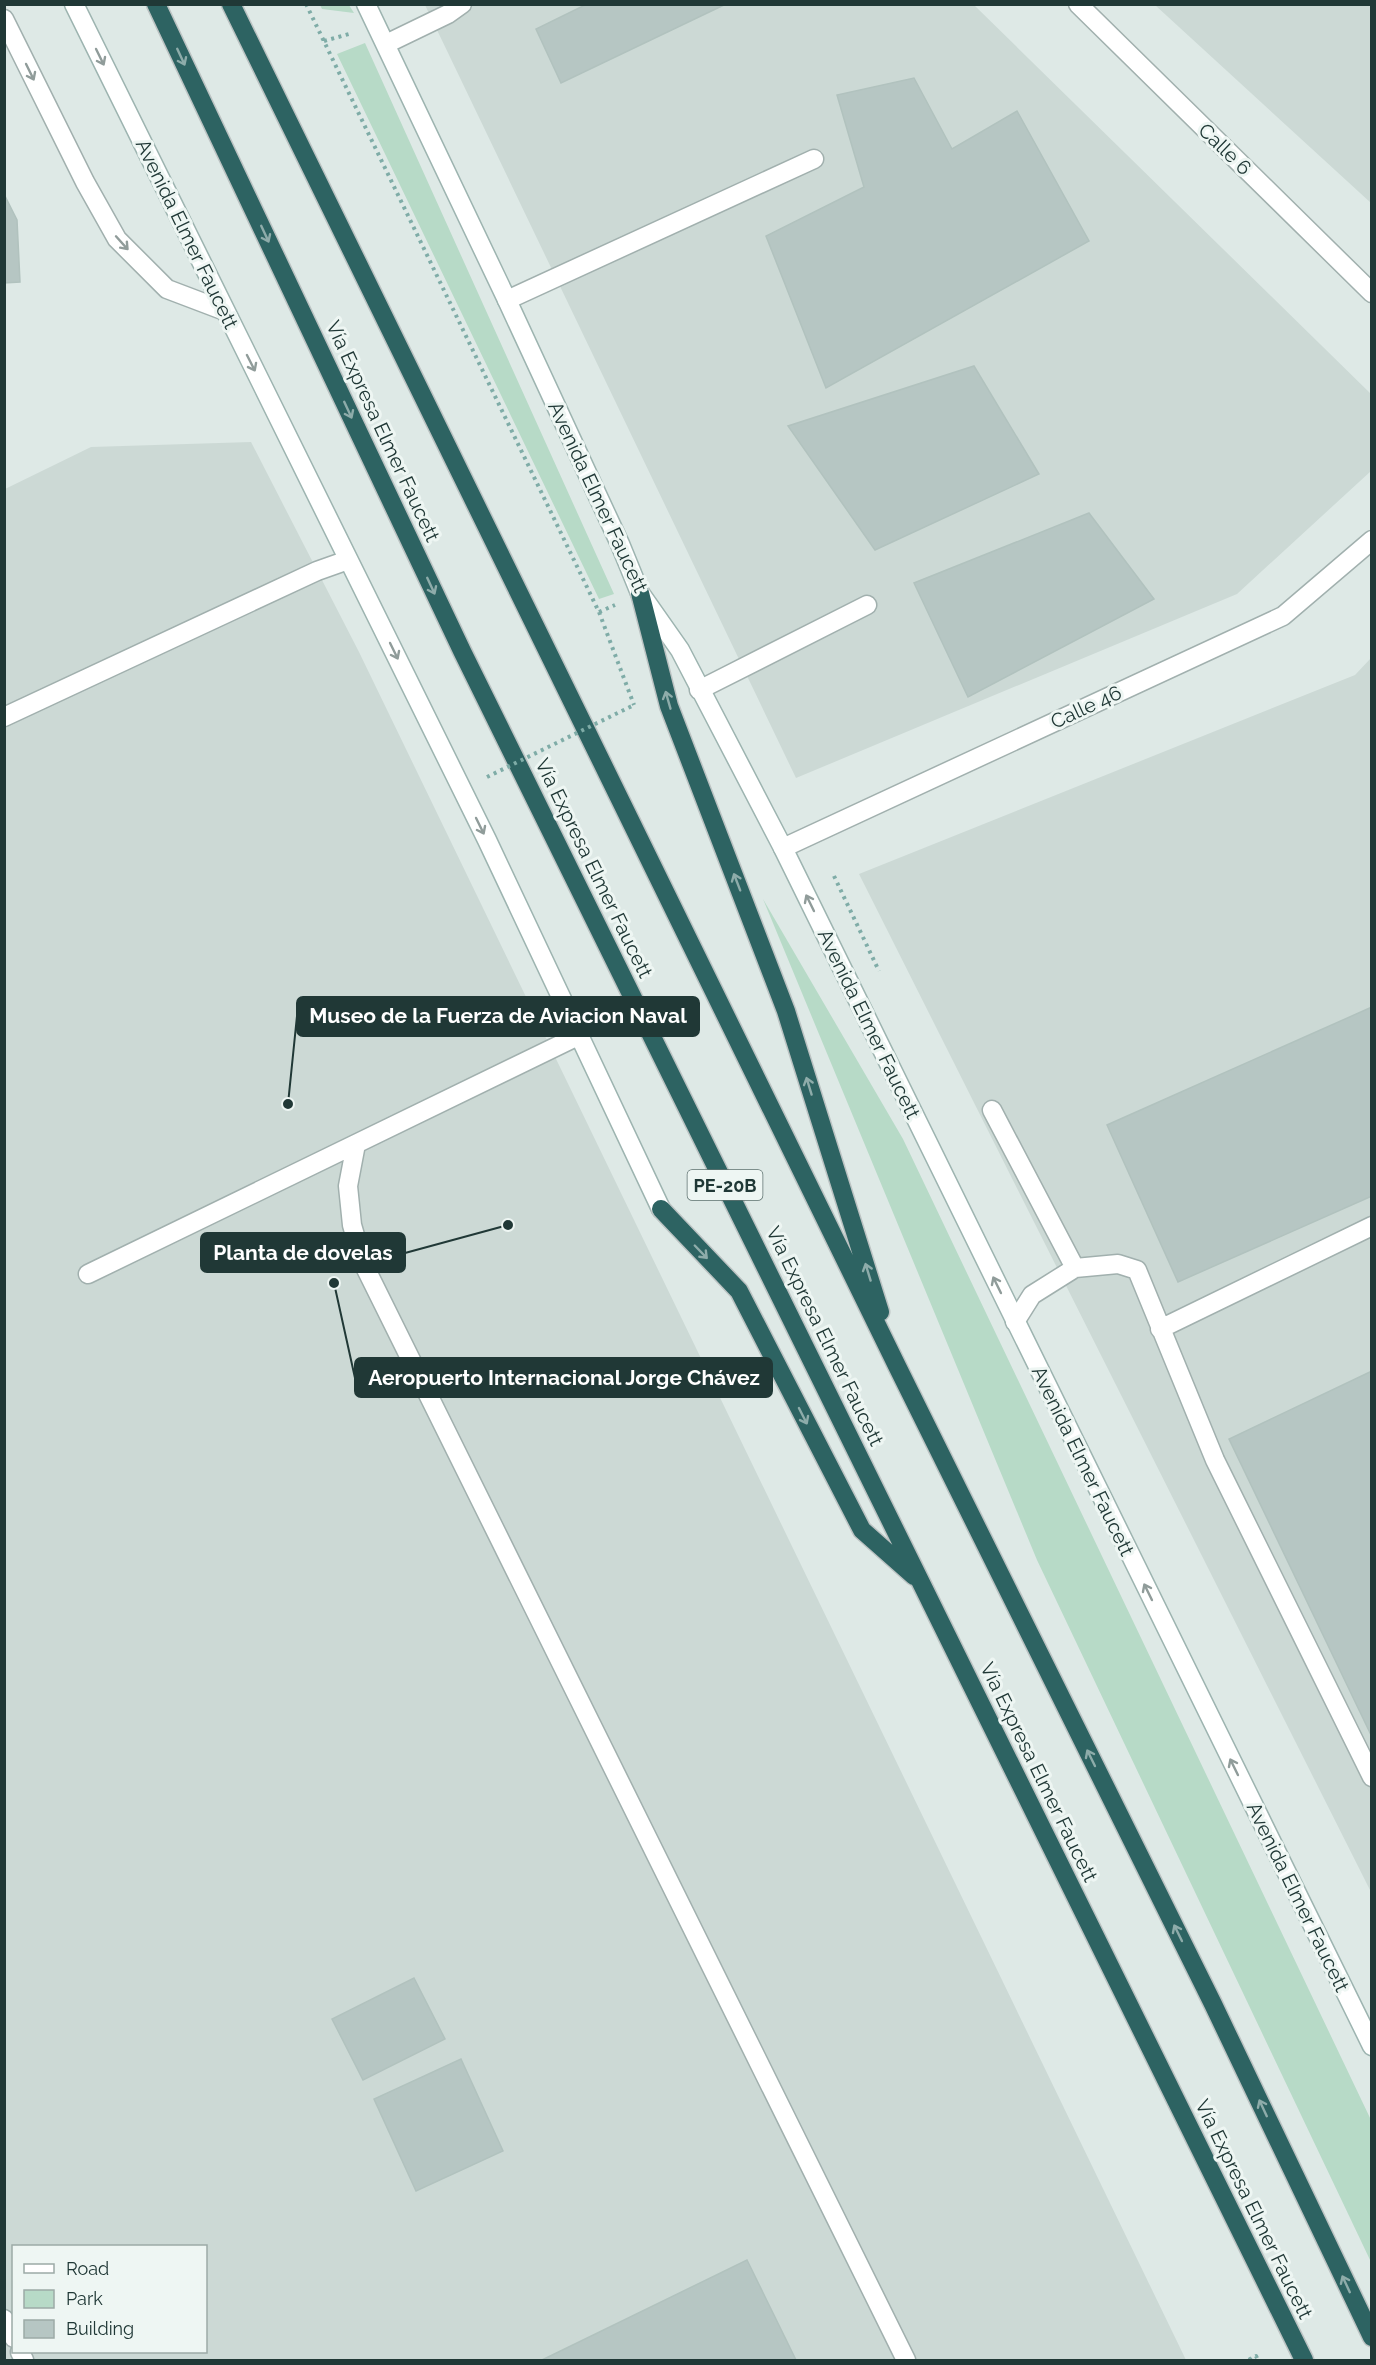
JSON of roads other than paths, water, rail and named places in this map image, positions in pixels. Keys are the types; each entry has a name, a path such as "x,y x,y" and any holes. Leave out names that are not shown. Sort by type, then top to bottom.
{"highway":[{"name":"Vía Expresa Elmer Faucett","path":"156,4 462,651 1304,2361"},
{"path":"231,4 898,1368 1213,2004 1371,2337"},
{"path":"640,593 669,706 786,1011 898,1368"},
{"path":"661,1209 739,1291 862,1530 920,1582"}],"main road":[{"name":"Avenida Elmer Faucett","path":"74,4 487,840 661,1209"},
{"name":"Avenida Elmer Faucett","path":"366,4 507,300 615,533 640,593 680,650 783,848 1371,2046"},
{"path":"386,44 448,14 462,4"},
{"name":"Calle 6","path":"1078,4 1371,292"},
{"path":"4,19 85,182 117,239 167,289 225,311"},
{"path":"507,300 814,159"},
{"name":"Calle 46","path":"783,848 1282,616 1371,540"},
{"path":"4,717 317,571 348,560"},
{"path":"699,690 867,605"},
{"path":"88,1274 578,1036"},
{"path":"992,1110 1075,1268"},
{"path":"356,1144 348,1186 352,1224 363,1263 906,2361"},
{"path":"1160,1329 1371,1226"},
{"path":"1015,1322 1032,1295 1075,1268 1118,1264 1137,1270 1215,1460 1371,1777"},
{"path":"4,2319 12,2334"}],"place":[{"name":"Museo de la Fuerza de Aviacion Naval","path":"288,1104"},
{"name":"Planta de dovelas","path":"508,1225"},
{"name":"Aeropuerto Internacional Jorge Chávez","path":"334,1283"}]}
